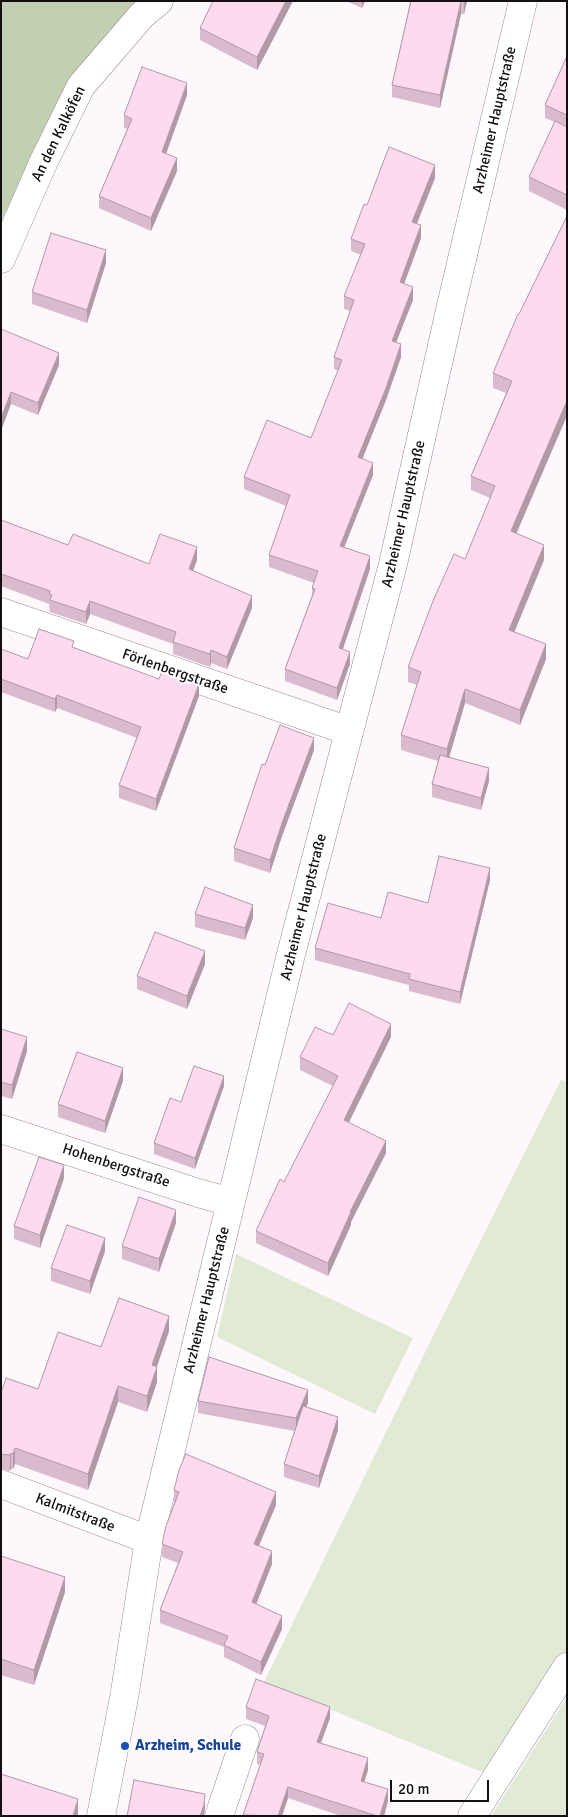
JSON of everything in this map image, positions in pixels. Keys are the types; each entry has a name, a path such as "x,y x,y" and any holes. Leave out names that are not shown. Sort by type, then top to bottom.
{"street":[{"name":"An den Kalköfen","path":"1,259 44,161 81,86 142,15 159,1"},
{"name":"Arzheimer Hauptstraße","path":"101,1816 124,1698 149,1540 291,954 393,564 450,310 523,1"},
{"name":"Förlenbergstraße","path":"1,612 349,731"},
{"name":"Hohenbergstraße","path":"1,1129 231,1202"},
{"name":"Kalmitstraße","path":"1,1484 149,1540"},
{"path":"472,1816 567,1667"},
{"path":"219,1816 245,1739"}],"green space":[{"path":"1,1 147,1 68,87 1,221"},
{"path":"561,1080 567,1082 567,1667 496,1778 264,1682"},
{"path":"236,1254 413,1338 375,1414 217,1337"},
{"path":"567,1697 567,1816 491,1816"}],"building":[{"path":"213,1 286,1 257,57 200,28"},
{"path":"411,1 461,1 440,95 392,85"},
{"path":"567,56 567,115 545,105"},
{"path":"142,67 187,83 162,152 177,158 151,218 99,196 132,119 124,115"},
{"path":"555,121 567,127 567,195 529,177"},
{"path":"389,147 435,165 412,222 421,225 400,282 413,287 392,341 401,344 386,388 358,457 373,463 340,546 370,556 339,648 350,652 337,688 285,669 315,589 312,588 318,571 269,555 290,495 244,477 267,420 311,438 342,360 334,357 354,300 344,296 365,244 351,239 364,204 367,205"},
{"path":"567,216 567,404 511,531 544,545 509,630 546,644 520,710 465,689 447,749 401,735 421,672 408,667 433,601 454,554 465,559 495,486 471,476 512,381 493,373 518,314"},
{"path":"51,233 106,250 87,310 32,292"},
{"path":"1,329 59,353 38,403 11,392 1,418"},
{"path":"1,520 68,545 73,534 149,564 160,534 197,547 189,569 252,596 227,657 211,650 210,654 173,642 176,632 90,601 86,612 50,600 52,595 49,594 50,591 1,574"},
{"path":"39,629 74,641 72,647 159,679 162,671 199,684 156,799 119,785 141,727 57,695 55,699 1,679 1,649 28,659"},
{"path":"280,725 314,738 270,860 234,848 262,764 265,765"},
{"path":"440,755 489,768 481,798 432,784"},
{"path":"439,856 490,868 460,992 409,979 410,974 315,948 328,903 381,918 388,892 428,903"},
{"path":"205,887 253,905 245,928 195,914"},
{"path":"155,932 205,951 187,996 137,976"},
{"path":"349,1003 391,1024 344,1120 386,1141 350,1212 328,1263 256,1231 280,1179 284,1182 338,1076 300,1057 315,1027 333,1035"},
{"path":"1,1029 27,1037 12,1085 1,1082"},
{"path":"77,1052 123,1068 105,1121 58,1104"},
{"path":"194,1066 224,1076 195,1158 154,1143 170,1098 181,1102"},
{"path":"39,1157 64,1165 40,1235 14,1226"},
{"path":"139,1197 176,1210 159,1259 122,1246"},
{"path":"67,1225 105,1238 90,1281 51,1268"},
{"path":"119,1298 169,1316 152,1365 157,1367 147,1396 118,1386 88,1474 15,1448 13,1454 1,1454 1,1393 6,1378 38,1389 58,1332 101,1347"},
{"path":"209,1357 308,1390 296,1418 198,1401"},
{"path":"303,1406 338,1417 319,1476 284,1464"},
{"path":"186,1454 276,1492 254,1544 272,1551 252,1602 282,1616 261,1662 224,1645 228,1636 160,1610 183,1552 162,1544 166,1526 179,1492 174,1490 179,1470"},
{"path":"1,1556 65,1577 34,1670 1,1659"},
{"path":"256,1679 330,1707 317,1742 368,1758 361,1781 388,1789 380,1816 288,1787 278,1816 243,1815 264,1754 257,1752 269,1716 246,1707"},
{"path":"1,1774 78,1799 73,1816 1,1816"},
{"path":"134,1780 205,1794 200,1816 127,1816"}],"place":[{"name":"Arzheim, Schule","path":"125,1746"}]}
